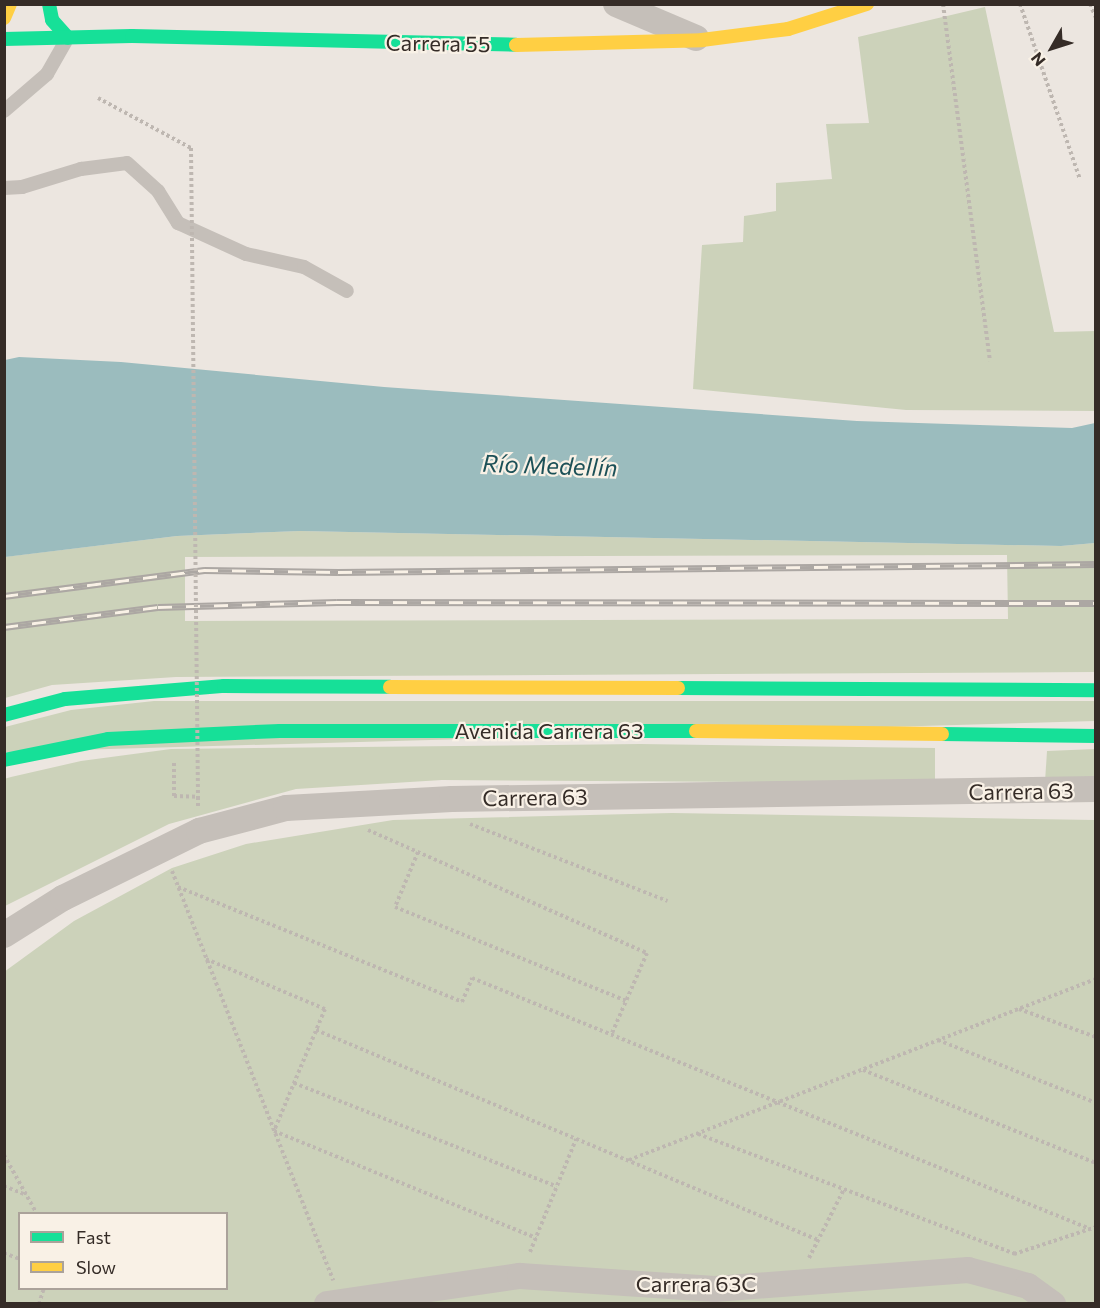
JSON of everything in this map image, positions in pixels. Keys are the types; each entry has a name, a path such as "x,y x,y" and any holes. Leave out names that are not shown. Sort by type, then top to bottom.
{"main road":[{"path":"4,18 10,4"},
{"path":"49,4 52,20 68,38"},
{"name":"Carrera 55","path":"4,39 132,36 573,46 702,40 788,29 867,4"},
{"name":"Avenida Carrera 63","path":"4,715 65,699 224,686 1095,690"},
{"name":"Avenida Carrera 63","path":"4,760 85,742 174,734 605,730 1095,736"}],"street":[{"path":"616,4 702,40"},
{"path":"788,29 796,4"},
{"name":"Carrera 63","path":"4,934 63,898 163,848 199,831 255,813 343,802 1095,789"},
{"name":"Carrera 63C","path":"334,1303 520,1276 715,1288 968,1270 1028,1286 1053,1304"}],"lane":[{"path":"4,111 47,74 68,38"},
{"path":"4,188 22,187 81,169 127,163 158,191 178,223 246,254 304,267 347,291"}],"path":[{"path":"943,4 990,361"},
{"path":"1020,4 1080,179"},
{"path":"1090,4 1095,18"},
{"path":"98,98 191,148 198,796 174,796 174,734"},
{"path":"462,821 668,901"},
{"path":"365,829 646,953 612,1033"},
{"path":"163,848 274,1131 334,1303"},
{"path":"418,852 395,907 626,1001"},
{"path":"178,887 462,1002 472,978 1093,1228"},
{"path":"206,959 325,1009 274,1131"},
{"path":"628,1161 1095,979"},
{"path":"1018,1009 1095,1037"},
{"path":"316,1030 818,1240"},
{"path":"938,1040 1095,1103"},
{"path":"862,1069 1095,1163"},
{"path":"294,1083 556,1186"},
{"path":"274,1131 536,1238"},
{"path":"697,1133 1015,1254"},
{"path":"520,1276 576,1139"},
{"path":"4,1155 36,1212"},
{"path":"4,1186 27,1195"},
{"path":"797,1282 844,1189"},
{"path":"1005,1257 1093,1228"}],"green space":[{"path":"985,7 1054,332 1095,331 1095,411 906,410 693,389 702,245 743,242 744,216 776,211 776,183 832,179 826,124 869,123 858,37"},
{"path":"300,531 1061,546 1095,543 1095,672 176,677 52,685 5,698 4,557 177,536","holes":["1007,555 1008,619 185,621 185,557"]},
{"path":"154,701 1096,701 1095,721 5,752 5,727 71,710"},
{"path":"640,744 935,748 935,783 442,780 296,789 169,824 5,906 4,779 11,777 81,761 171,749"},
{"path":"1095,749 1095,780 1045,782 1047,751"},
{"path":"672,813 1095,820 1095,1303 5,1303 4,972 74,921 172,868 246,844 393,820"}],"water":[{"name":"Río Medellín","path":"19,357 121,362 384,387 857,421 1072,428 1095,423 1095,543 1061,546 300,531 177,536 5,557 5,360"}],"railway":[{"path":"4,596 204,570 338,572 1096,564"},
{"path":"4,627 158,607 337,602 1096,603"}],"traffic: fast":[{"path":"49,4 52,20 68,38"},
{"path":"4,39 132,36 516,45"},
{"path":"4,715 65,699 224,686 390,687"},
{"path":"678,688 1096,690"},
{"path":"4,760 108,739 280,731 696,731"},
{"path":"942,734 1096,736"}],"traffic: slow":[{"path":"4,18 10,4"},
{"path":"516,45 702,40 788,29 867,4"},
{"path":"390,687 678,688"},
{"path":"696,731 942,734"}]}
